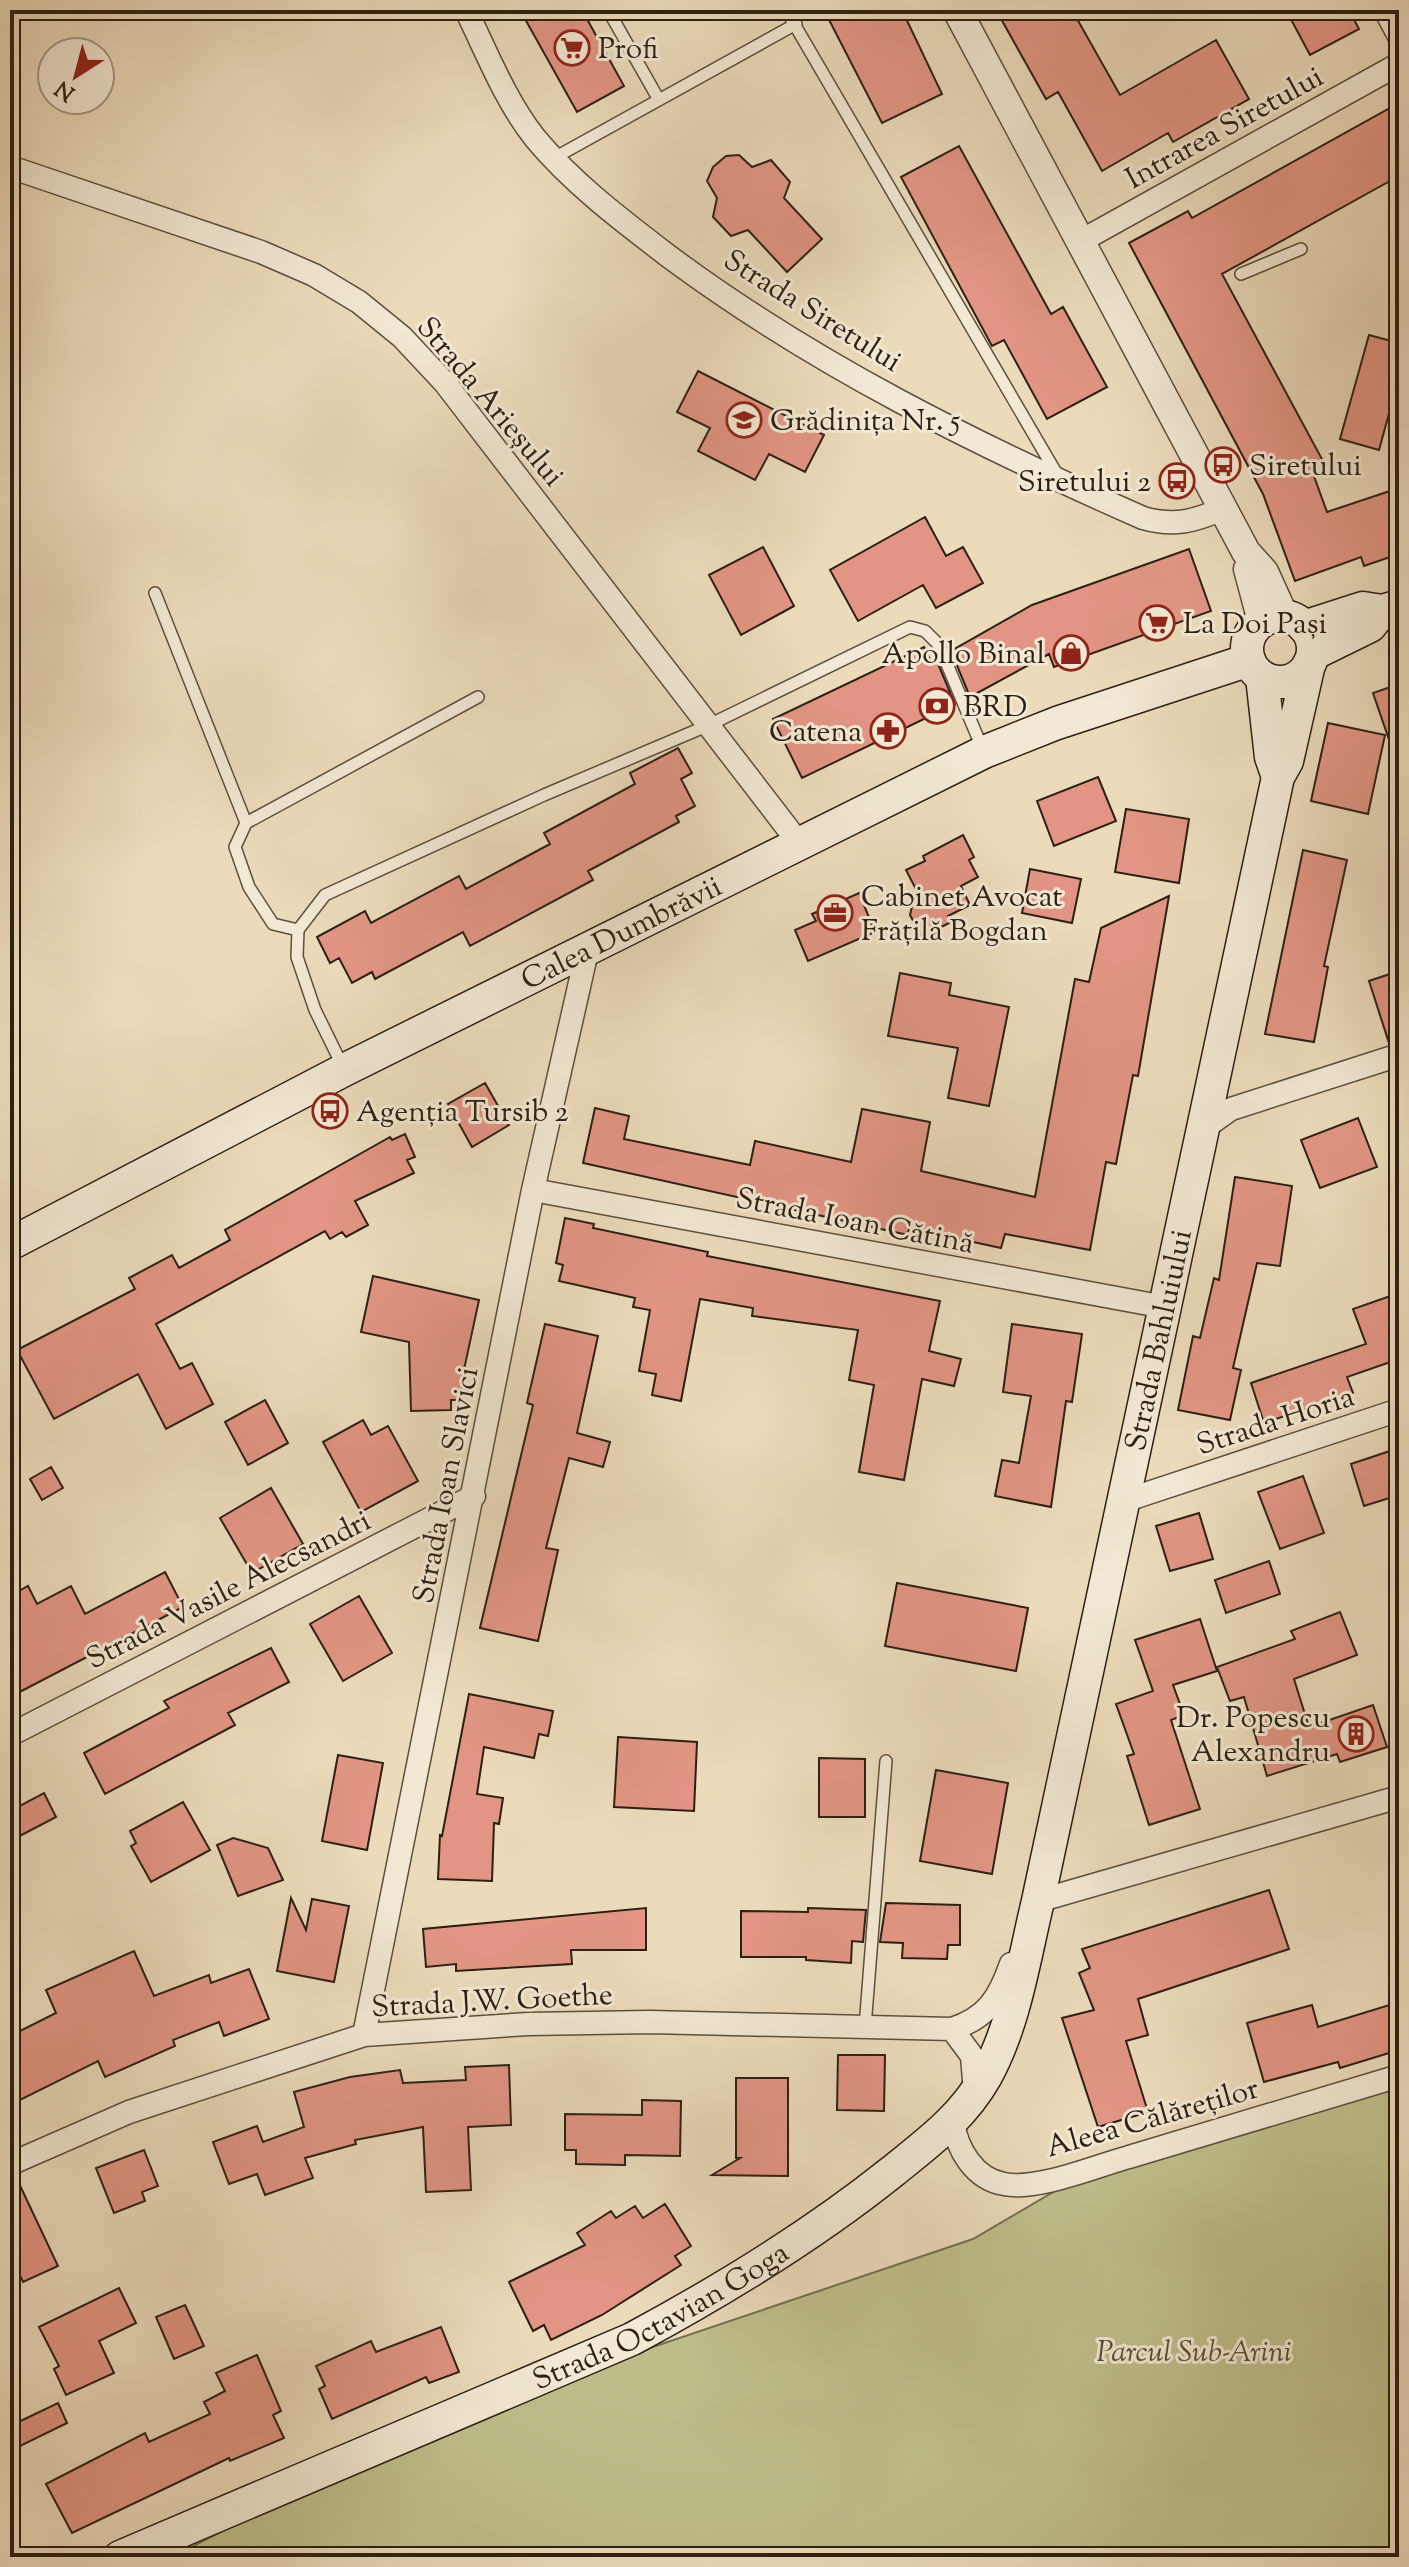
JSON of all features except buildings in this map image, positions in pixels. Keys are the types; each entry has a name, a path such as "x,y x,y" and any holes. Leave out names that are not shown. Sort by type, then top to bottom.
{"main road":[{"path":"1255,669 1248,641 1295,637 1363,608 1390,608"},
{"name":"Calea Dumbrăvii","path":"10,1244 344,1070 984,752 1057,723 1255,669 1284,683 1303,673 1295,637"},
{"name":"Strada Bahluiului","path":"1038,1901 1278,777 1287,761 1295,637"},
{"name":"Strada Bahluiului","path":"1255,669 1271,757 1278,777"},
{"name":"Strada Octavian Goga","path":"120,2557 632,2339 711,2297 873,2187 953,2122 975,2093 1007,2025 1038,1901"}],"street":[{"name":"Strada Siretului","path":"466,10 512,105 554,158 634,230 763,322 901,404 1143,518 1170,525 1189,523 1223,509"},
{"path":"957,10 1246,552 1264,572 1295,637"},
{"path":"1385,10 1399,36"},
{"name":"Intrarea Siretului","path":"1079,242 1399,64"},
{"name":"Strada Arieșului","path":"10,167 261,252 314,275 359,302 402,337 445,383 799,843"},
{"name":"Strada Ioan Slavici","path":"364,2035 533,1190 588,947"},
{"path":"1204,1128 1231,1109 1399,1055"},
{"name":"Strada Ioan Cătină","path":"533,1190 1165,1307"},
{"name":"Strada Horia","path":"1124,1501 1399,1410"},
{"name":"Strada Vasile Alecsandri","path":"10,1735 474,1496"},
{"path":"1038,1901 1399,1797"},
{"name":"Strada J.W. Goethe","path":"10,2164 129,2112 364,2035 635,2022 952,2029 978,2019 991,2008 1038,1901"},
{"path":"952,2029 972,2056 975,2093"},
{"name":"Aleea Călăreților","path":"953,2122 960,2149 980,2172 1003,2184 1024,2184 1399,2076"}],"lane":[{"path":"608,10 659,100"},
{"path":"786,10 1062,482"},
{"path":"554,158 796,24"},
{"path":"1241,274 1301,249"},
{"path":"155,593 246,823"},
{"path":"344,1070 297,957 298,930 325,895 544,795 709,725 910,627 925,631 939,645 984,752"},
{"path":"298,930 273,924 249,887 235,847 246,823 478,697"},
{"path":"865,2027 886,1761"}],"green space":[{"name":"Parcul Sub-Arini","path":"1399,2076 1399,2557 172,2557 275,2504 632,2354 973,2239 1096,2167"}],"place":[{"name":"Profi","path":"572,48"},
{"name":"Grădinița Nr. 5","path":"744,420"},
{"name":"Siretului","path":"1223,465"},
{"name":"Siretului 2","path":"1177,481"},
{"name":"La Doi Pași","path":"1157,623"},
{"name":"Apollo Binal","path":"1071,653"},
{"name":"BRD","path":"937,706"},
{"name":"Catena","path":"888,731"},
{"name":"Cabinet Avocat Frățilă Bogdan","path":"835,913"},
{"name":"Agenția Tursib 2","path":"330,1111"},
{"name":"Dr. Popescu Alexandru","path":"1356,1734"}]}
